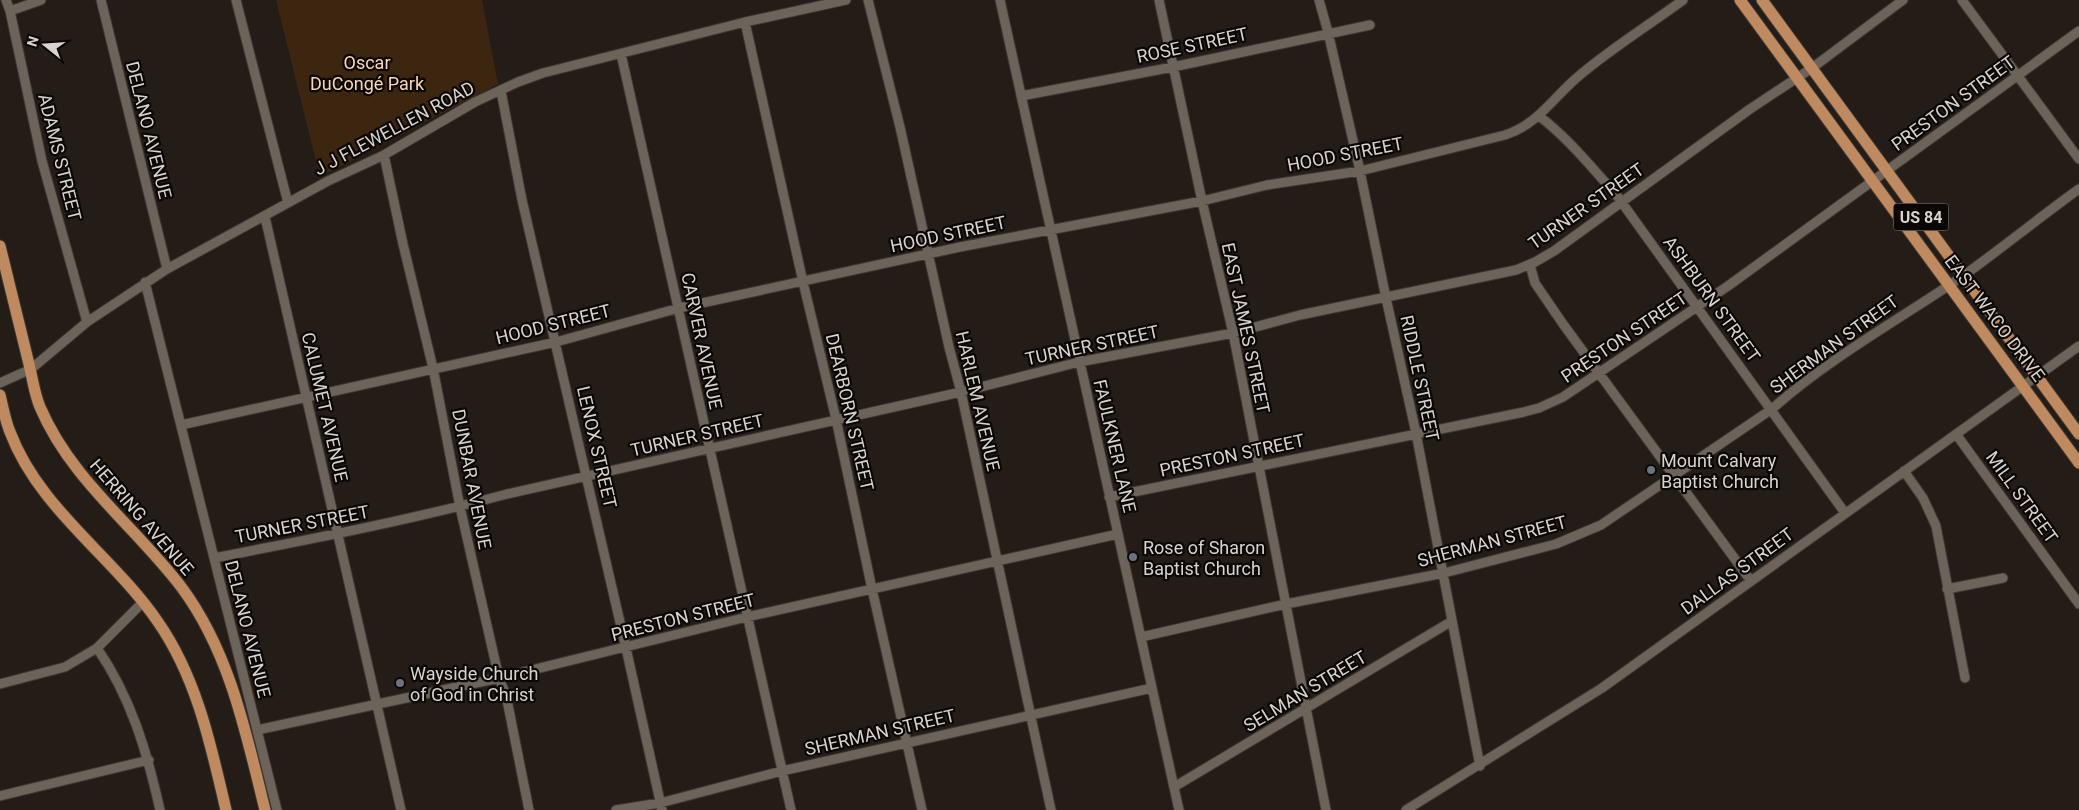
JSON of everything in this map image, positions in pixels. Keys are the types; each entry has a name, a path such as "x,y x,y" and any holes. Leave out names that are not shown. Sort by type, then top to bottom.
{"main road":[{"name":"EAST WACO DRIVE","path":"1740,0 2079,463"},
{"name":"EAST WACO DRIVE","path":"1762,0 2079,434"},
{"name":"HERRING AVENUE","path":"0,246 39,406 73,465 167,570 190,600 207,628 219,652 245,723 265,810"},
{"path":"0,395 10,432 32,474 54,504 143,602 168,638 190,685 207,732 226,810"}],"street":[{"name":"ADAMS STREET","path":"6,0 10,11 42,161 87,322"},
{"path":"10,11 40,0"},
{"name":"DELANO AVENUE","path":"101,0 167,269"},
{"path":"236,0 288,203"},
{"name":"J J FLEWELLEN ROAD","path":"0,383 31,369 87,322 167,269 328,181 384,154 475,102 518,82 543,73 746,22 846,0"},
{"name":"HARLEM AVENUE","path":"868,0 900,127 949,347 961,392 1051,810"},
{"name":"FAULKNER LANE","path":"1000,0 1052,228 1079,362 1179,810"},
{"name":"EAST JAMES STREET","path":"1159,0 1202,201 1234,333 1258,466 1326,810"},
{"name":"RIDDLE STREET","path":"1319,0 1360,171 1416,433 1480,766"},
{"name":"HOOD STREET","path":"181,425 556,342 679,308 1052,228 1202,201 1267,185 1360,171 1505,135 1519,129 1539,116 1579,75 1683,0"},
{"name":"TURNER STREET","path":"214,558 338,534 460,507 507,494 587,478 709,448 961,392 1079,362 1234,333 1300,315 1498,276 1530,265 1554,251 1750,109 1812,68 1903,0"},
{"path":"1962,0 2079,159"},
{"name":"DEARBORN STREET","path":"746,22 922,810"},
{"name":"ROSE STREET","path":"1021,96 1172,67 1370,24"},
{"name":"PRESTON STREET","path":"1109,497 1538,408 1563,397 1698,307 2079,31"},
{"name":"CARVER AVENUE","path":"621,54 791,810"},
{"name":"LENOX STREET","path":"501,91 522,200 661,806"},
{"name":"ASHBURN STREET","path":"1539,116 1578,152 1621,202 1846,513"},
{"name":"DUNBAR AVENUE","path":"384,154 403,244 433,368 460,507 499,678 506,695 529,810"},
{"name":"SHERMAN STREET","path":"1141,637 1286,604 1444,572 1556,544 1601,525 1772,409 1790,394 1901,315 1964,275 2079,189"},
{"name":"CALUMET AVENUE","path":"265,217 401,810"},
{"path":"1530,265 1535,283 1598,373 1751,581"},
{"name":"DELANO AVENUE","path":"145,282 276,810"},
{"name":"DALLAS STREET","path":"1406,810 1480,766 1602,688 1904,471 2025,387 2037,376 2079,346"},
{"name":"MILL STREET","path":"1956,434 2079,604"},
{"path":"1904,471 1923,498 1932,516 1939,541 1965,678"},
{"name":"PRESTON STREET","path":"256,730 499,678 747,617 1118,534"},
{"path":"1948,589 2003,578"},
{"path":"0,684 65,668 97,648 143,602"},
{"name":"SELMAN STREET","path":"1174,787 1452,621"},
{"path":"97,648 111,668 127,699 149,760 160,810"},
{"name":"SHERMAN STREET","path":"616,810 661,806 782,771 1152,688"},
{"path":"0,796 149,760"}],"green space":[{"name":"Oscar DuCongé Park","path":"276,0 482,0 498,84 320,177"}],"place":[{"name":"Mount Calvary Baptist Church","path":"1651,470"},
{"name":"Rose of Sharon Baptist Church","path":"1133,557"},
{"name":"Wayside Church of God in Christ","path":"400,683"}]}
